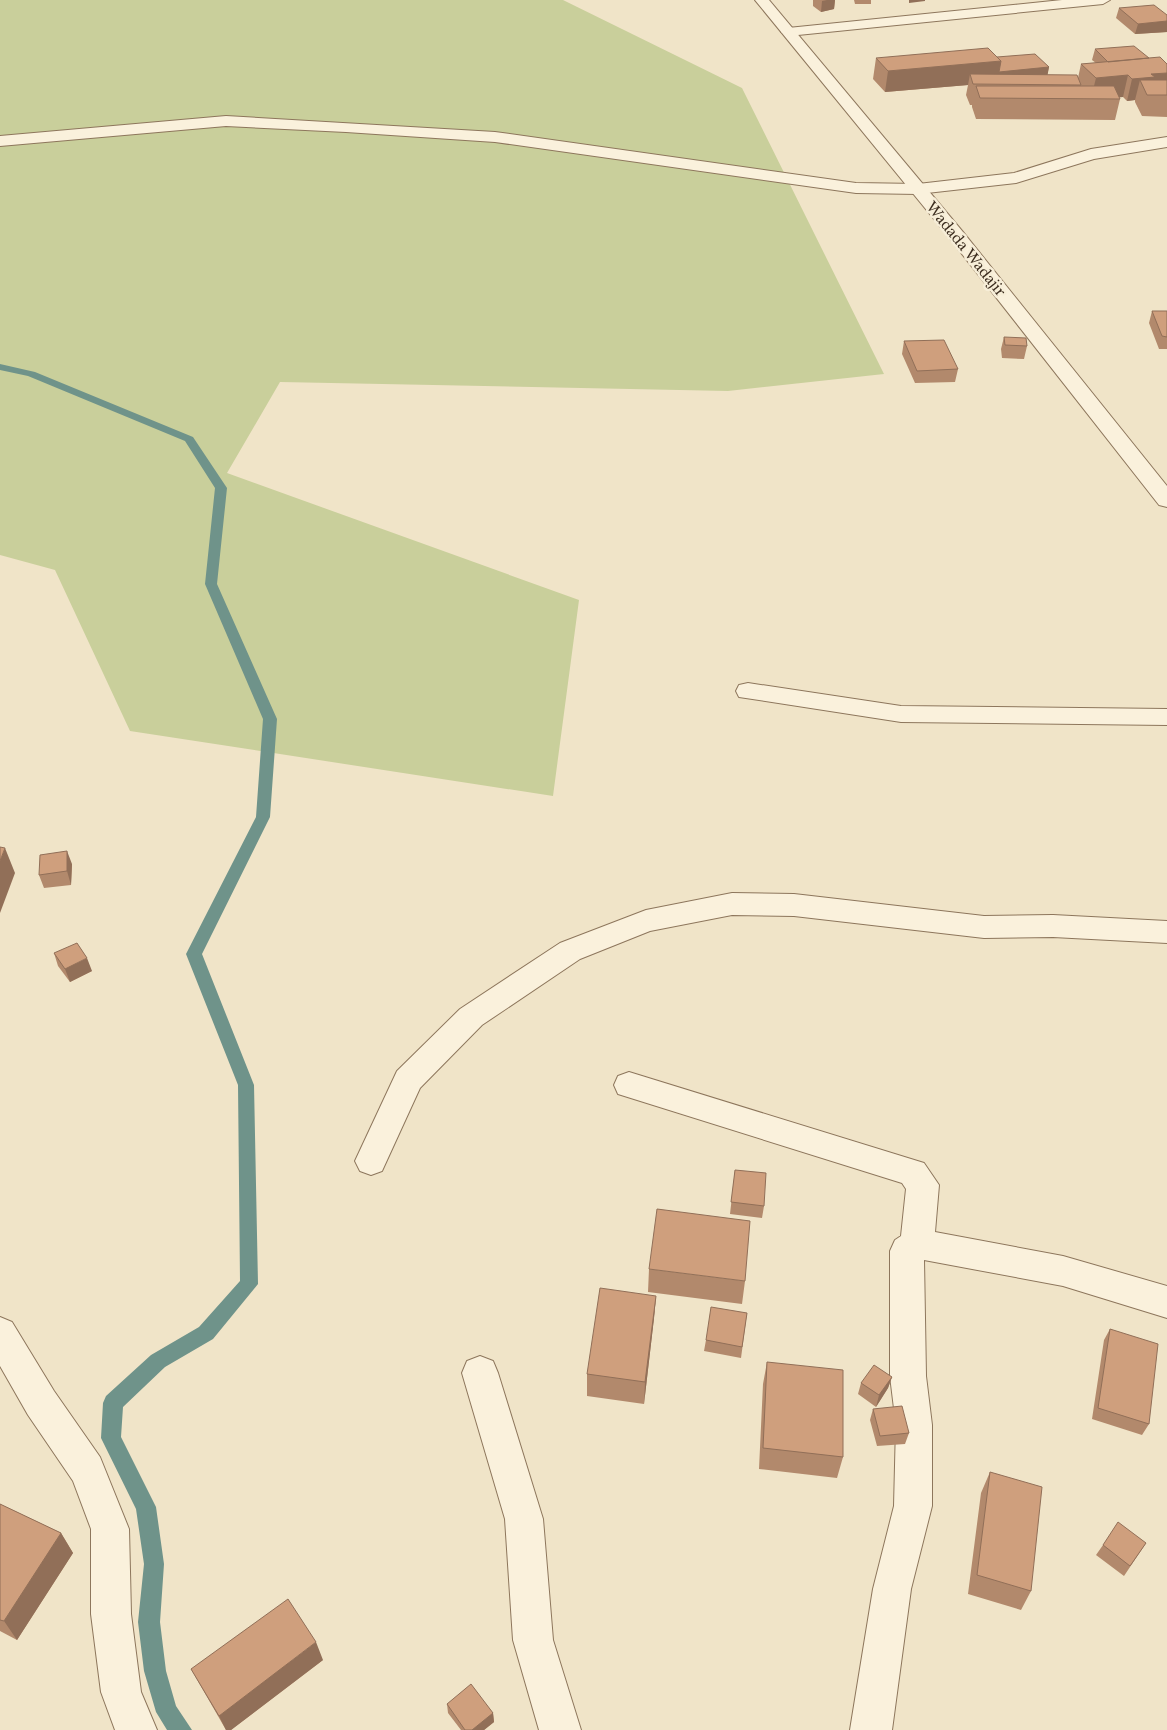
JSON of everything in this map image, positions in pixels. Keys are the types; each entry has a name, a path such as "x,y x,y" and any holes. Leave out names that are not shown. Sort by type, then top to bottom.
{"street":[{"name":"Wadada Wadajir","path":"762,0 918,189 1167,500"},
{"path":"788,32 1103,0"},
{"path":"0,141 226,121 373,128 495,137 856,188 918,189 1016,178 1091,154 1167,142"},
{"path":"748,691 900,714 1167,717"},
{"path":"371,1161 408,1080 471,1017 570,950 646,921 732,904 794,905 984,928 1053,926 1167,932"},
{"path":"629,1086 914,1173 923,1185 917,1244"},
{"path":"871,1730 892,1589 913,1506 914,1425 908,1376 907,1251 917,1244 1063,1271 1167,1302"},
{"path":"0,1333 41,1403 87,1470 110,1529 111,1614 121,1692 136,1730"},
{"path":"480,1373 524,1520 534,1640 560,1730"}],"green space":[{"path":"0,0 563,0 742,88 884,374 728,391 280,382 227,473 579,600 553,796 130,731 55,570 0,555"}],"building":[{"path":"1154,5 1167,15 1167,21 1138,24 1119,8"},
{"path":"1134,46 1149,58 1108,62 1095,49"},
{"path":"988,48 1001,61 888,71 876,58"},
{"path":"1035,54 1049,67 999,72 1001,61 997,57"},
{"path":"1160,57 1167,64 1167,73 1151,74 1155,77 1132,79 1128,75 1096,78 1081,64"},
{"path":"970,74 1077,75 1081,85 973,84"},
{"path":"1140,80 1167,80 1167,95 1147,95"},
{"path":"976,86 1114,86 1120,99 980,98"},
{"path":"1152,311 1167,311 1167,337 1162,336"},
{"path":"1004,337 1026,338 1027,346 1005,345"},
{"path":"944,340 958,369 917,371 904,341"},
{"path":"0,847 5,848 0,861"},
{"path":"67,851 67,871 39,875 40,855"},
{"path":"77,943 87,958 65,969 54,953"},
{"path":"735,1170 766,1173 764,1206 731,1202"},
{"path":"657,1209 750,1221 745,1281 649,1269"},
{"path":"600,1288 656,1296 645,1382 587,1374"},
{"path":"711,1307 747,1313 742,1347 706,1340"},
{"path":"1110,1329 1158,1344 1149,1424 1098,1408"},
{"path":"767,1362 843,1370 843,1457 763,1448"},
{"path":"874,1365 892,1377 879,1395 861,1383"},
{"path":"902,1406 909,1433 880,1436 873,1409"},
{"path":"990,1472 1042,1487 1031,1591 977,1575"},
{"path":"0,1504 61,1533 4,1621 0,1620"},
{"path":"1118,1522 1146,1543 1130,1566 1103,1545"},
{"path":"288,1599 316,1642 219,1716 191,1669"},
{"path":"471,1684 493,1713 472,1730 465,1730 447,1704"}],"waterway":[{"path":"0,367 31,374 189,439 221,488 211,584 270,719 263,817 194,954 246,1085 249,1284 206,1333 158,1361 113,1403 111,1438 146,1507 154,1564 149,1622 155,1671 167,1712 181,1730"}]}
